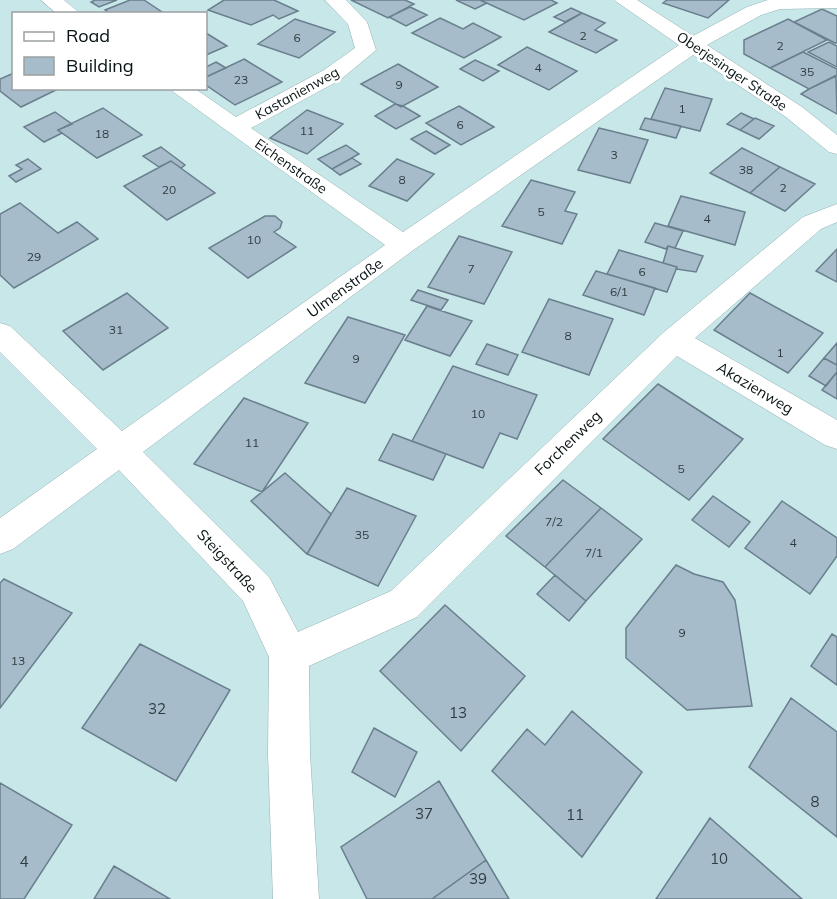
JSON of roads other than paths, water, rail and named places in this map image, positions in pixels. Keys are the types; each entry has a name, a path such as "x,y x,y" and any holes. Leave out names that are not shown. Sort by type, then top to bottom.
{"street":[{"path":"51,0 68,12"},
{"name":"Kastanienweg","path":"235,127 332,75 366,51 357,22 335,0"},
{"name":"Oberjesinger Straße","path":"624,0 794,112 837,147"},
{"name":"Ulmenstraße","path":"0,538 122,452 403,245 694,44 754,11 778,3 837,2"},
{"name":"Eichenstraße","path":"182,90 403,245"},
{"name":"Forchenweg","path":"289,655 404,604 674,340 812,223 837,212"},
{"name":"Steigstraße","path":"0,334 122,452 256,589 289,655 289,754 296,899"},
{"name":"Akazienweg","path":"674,340 837,436"}]}
